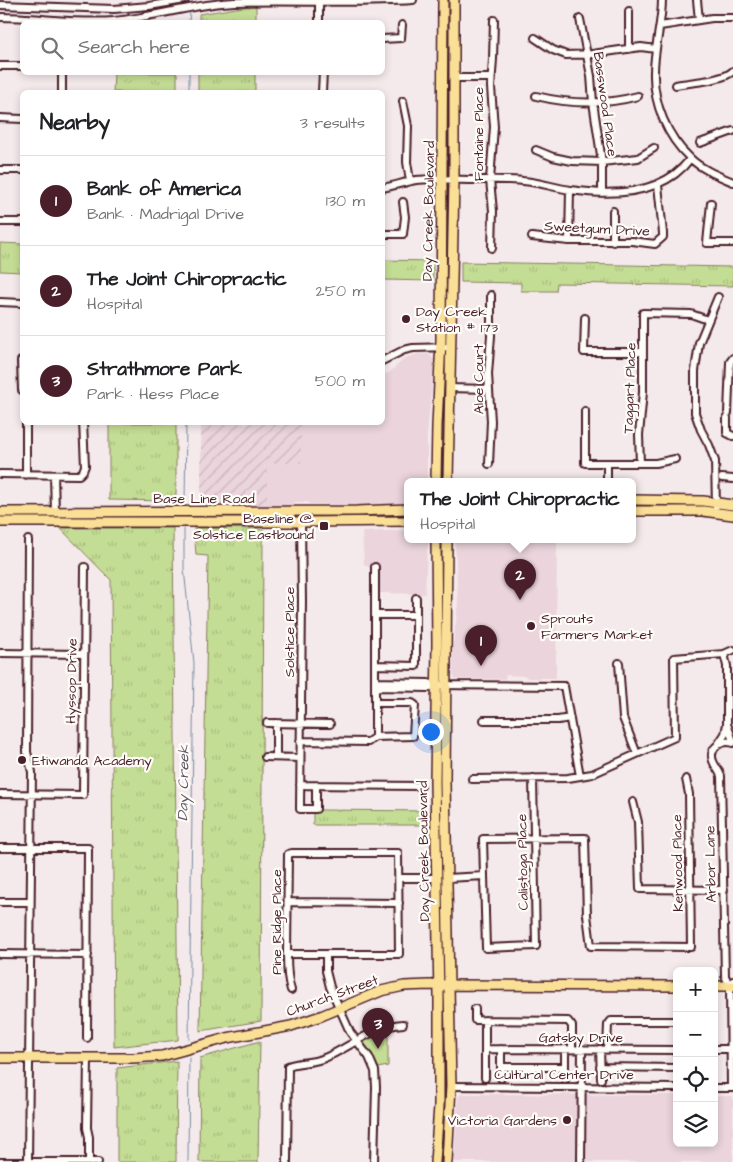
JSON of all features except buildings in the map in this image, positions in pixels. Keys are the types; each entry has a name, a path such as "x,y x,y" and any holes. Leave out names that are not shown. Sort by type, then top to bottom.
{"main road":[{"name":"Day Creek Boulevard","path":"436,478 443,180 443,0"},
{"name":"Day Creek Boulevard","path":"448,478 454,180 454,0"},
{"path":"636,500 716,507 733,514"},
{"path":"636,511 733,505"},
{"name":"Base Line Road","path":"0,512 357,512 404,509"},
{"name":"Base Line Road","path":"0,522 404,521"},
{"name":"Day Creek Boulevard","path":"435,1162 439,1106 435,782 436,543"},
{"name":"Day Creek Boulevard","path":"447,543 445,782 451,1086 447,1162"},
{"path":"718,986 732,984"},
{"name":"Church Street","path":"0,1058 133,1058 162,1056 228,1038 306,1022 388,989 414,985 673,986"}],"street":[{"path":"0,5 66,9 126,8 185,0"},
{"path":"319,20 320,0"},
{"path":"119,20 200,6 247,1 413,0"},
{"path":"662,0 654,73 656,96 662,115 671,135 690,159 714,174 733,182"},
{"path":"697,0 699,20"},
{"path":"0,17 31,20 31,7"},
{"path":"629,11 629,48"},
{"path":"660,26 712,18 733,18"},
{"name":"Basswood Place","path":"580,19 591,76 602,162 602,193"},
{"name":"Fontaine Place","path":"492,248 493,211 490,180 494,127 490,98 494,20"},
{"path":"385,39 402,38 402,25"},
{"path":"535,38 553,50 566,55 592,54 642,47 656,49"},
{"path":"0,66 20,66"},
{"path":"676,85 716,78 730,74 733,71"},
{"path":"62,75 62,90"},
{"path":"322,90 323,75"},
{"path":"455,78 491,78"},
{"path":"536,96 554,100 593,102 620,101 638,96"},
{"path":"402,101 408,126 407,162 410,181"},
{"path":"0,118 20,119"},
{"path":"700,142 733,130"},
{"path":"536,150 553,157 572,161 602,162 638,158 654,148"},
{"path":"385,187 410,181 490,180 523,181 570,190 602,193 658,185 683,168 690,159"},
{"path":"0,170 20,170"},
{"name":"Sweetgum Drive","path":"532,237 569,241 655,244 660,240 663,233 658,185"},
{"path":"569,241 570,190"},
{"path":"385,234 404,234 405,217 403,202"},
{"path":"711,203 707,243 733,243"},
{"path":"613,242 614,211"},
{"path":"0,222 20,222"},
{"name":"Aloe Court","path":"489,464 491,427 489,389 491,295"},
{"path":"716,507 715,461 710,445 698,422 695,404 696,357 699,343 718,297"},
{"path":"0,302 20,303"},
{"name":"Taggart Place","path":"640,463 644,352 643,313 691,314 708,320"},
{"path":"585,318 584,352 644,352"},
{"path":"385,360 407,349 451,347"},
{"path":"733,358 730,362 731,402 727,433 733,436"},
{"path":"449,388 489,389"},
{"path":"585,411 585,464 656,463 675,459"},
{"path":"26,425 26,475"},
{"path":"0,474 79,475 85,466 83,425"},
{"path":"607,464 607,478"},
{"path":"54,475 54,512"},
{"path":"722,478 733,478"},
{"name":"Solstice Place","path":"301,522 300,809 316,809 316,786"},
{"path":"28,540 27,752 32,772 28,1162"},
{"name":"Hyssop Drive","path":"32,794 83,795 86,566"},
{"path":"374,737 375,566"},
{"path":"375,665 416,666 416,598"},
{"path":"375,615 416,615"},
{"path":"472,779 568,778 592,774 675,737 674,658 724,654 733,650"},
{"path":"0,653 84,654"},
{"name":"Arbor Lane","path":"724,654 727,666 730,703 728,724 723,738 713,750 712,758 721,776 725,974 732,984 732,1088"},
{"path":"618,663 623,718 637,754"},
{"path":"375,684 428,683 436,685 564,686 580,776"},
{"path":"300,741 368,742 374,737 413,736 415,708 412,703 375,703"},
{"path":"484,720 558,720 570,718"},
{"path":"267,723 330,724"},
{"path":"276,723 276,757"},
{"name":"Arbor Lane","path":"718,745 733,742 728,724"},
{"path":"265,757 300,758"},
{"name":"Calistoga Place","path":"484,876 486,948 536,946 533,778"},
{"name":"Kenwood Place","path":"534,838 585,838 587,915 591,946 691,947 689,794 686,779"},
{"path":"300,785 421,786"},
{"path":"0,794 32,794"},
{"path":"633,802 638,822 640,889 724,890"},
{"path":"447,878 484,876 483,839 534,838"},
{"path":"0,848 88,848 87,1038"},
{"name":"Pine Ridge Place","path":"291,990 287,954 288,854 398,854 400,878"},
{"path":"287,954 399,954 400,878 437,878"},
{"path":"0,902 30,902"},
{"path":"288,902 399,903"},
{"path":"0,954 88,954"},
{"path":"326,954 328,981 339,1008 356,1041 371,1061 376,1076 374,1158"},
{"path":"475,1009 475,1020 568,1021 572,1026 565,1067 565,1079"},
{"path":"485,1020 485,1078"},
{"path":"600,1079 600,1068 608,1023 616,1021 673,1021"},
{"path":"287,1162 287,1068 291,1065 320,1060 371,1032 403,1024"},
{"name":"Gatsby Drive","path":"485,1049 673,1050"},
{"path":"501,1049 501,1078"},
{"path":"581,1162 582,1049"},
{"path":"718,1049 732,1049"},
{"path":"88,1058 87,1128 90,1162"},
{"path":"501,1066 565,1067"},
{"path":"600,1068 673,1068"},
{"name":"Cultural Center Drive","path":"451,1086 673,1088"},
{"path":"718,1088 732,1088"},
{"path":"0,1162 98,1162"}],"shaded area":[{"path":"418,354 429,354 434,360 427,436 427,478 404,478 404,503 367,505 295,502 291,505 267,505 267,463 301,463 301,425 385,425 385,374 405,358"},
{"path":"201,425 301,425 301,463 267,463 267,505 201,505"},
{"path":"404,530 404,543 428,543 425,594 379,593 373,590 373,570 364,564 362,532"},
{"path":"455,543 557,543 556,678 527,678 526,676 506,675 505,679 456,679 453,674 453,646 458,603"},
{"name":"Victoria Gardens","path":"461,1094 673,1095 673,1147 718,1147 718,1096 733,1096 733,1162 454,1162 458,1097"}],"green space":[{"path":"256,5 256,20 199,20 199,14"},
{"path":"114,75 177,75 177,90 113,90"},
{"path":"198,75 255,75 255,90 198,90"},
{"path":"0,243 20,244 20,272 0,271"},
{"path":"385,260 433,261 433,281 385,280"},
{"path":"461,262 733,267 733,286 557,283 556,291 521,291 521,283 461,282"},
{"path":"109,425 176,425 176,501 109,500"},
{"path":"60,528 173,528 178,1040 114,1047 111,580"},
{"path":"194,528 263,529 261,1021 200,1031 208,556 196,555"},
{"path":"319,810 432,811 431,825 313,825 313,812"},
{"path":"388,1029 388,1066 378,1068 361,1040"},
{"path":"260,1041 258,1162 199,1162 200,1058"},
{"path":"177,1061 176,1162 117,1162 117,1068"}],"waterway":[{"name":"Day Creek","path":"189,20 190,11"},
{"name":"Day Creek","path":"189,75 189,90"},
{"name":"Day Creek","path":"185,506 186,425"},
{"name":"Day Creek","path":"184,529 184,569 194,663 189,1039"},
{"name":"Day Creek","path":"188,1162 189,1058"}],"place":[{"name":"Day Creek Station # 173","path":"406,319"},
{"name":"Baseline @ Solstice Eastbound","path":"324,526"},
{"name":"The Joint Chiropractic","path":"520,600"},
{"name":"Sprouts Farmers Market","path":"531,626"},
{"name":"Bank of America","path":"481,666"},
{"name":"Etiwanda Academy","path":"22,760"},
{"name":"Strathmore Park","path":"378,1049"},
{"name":"Victoria Gardens","path":"567,1120"}]}
